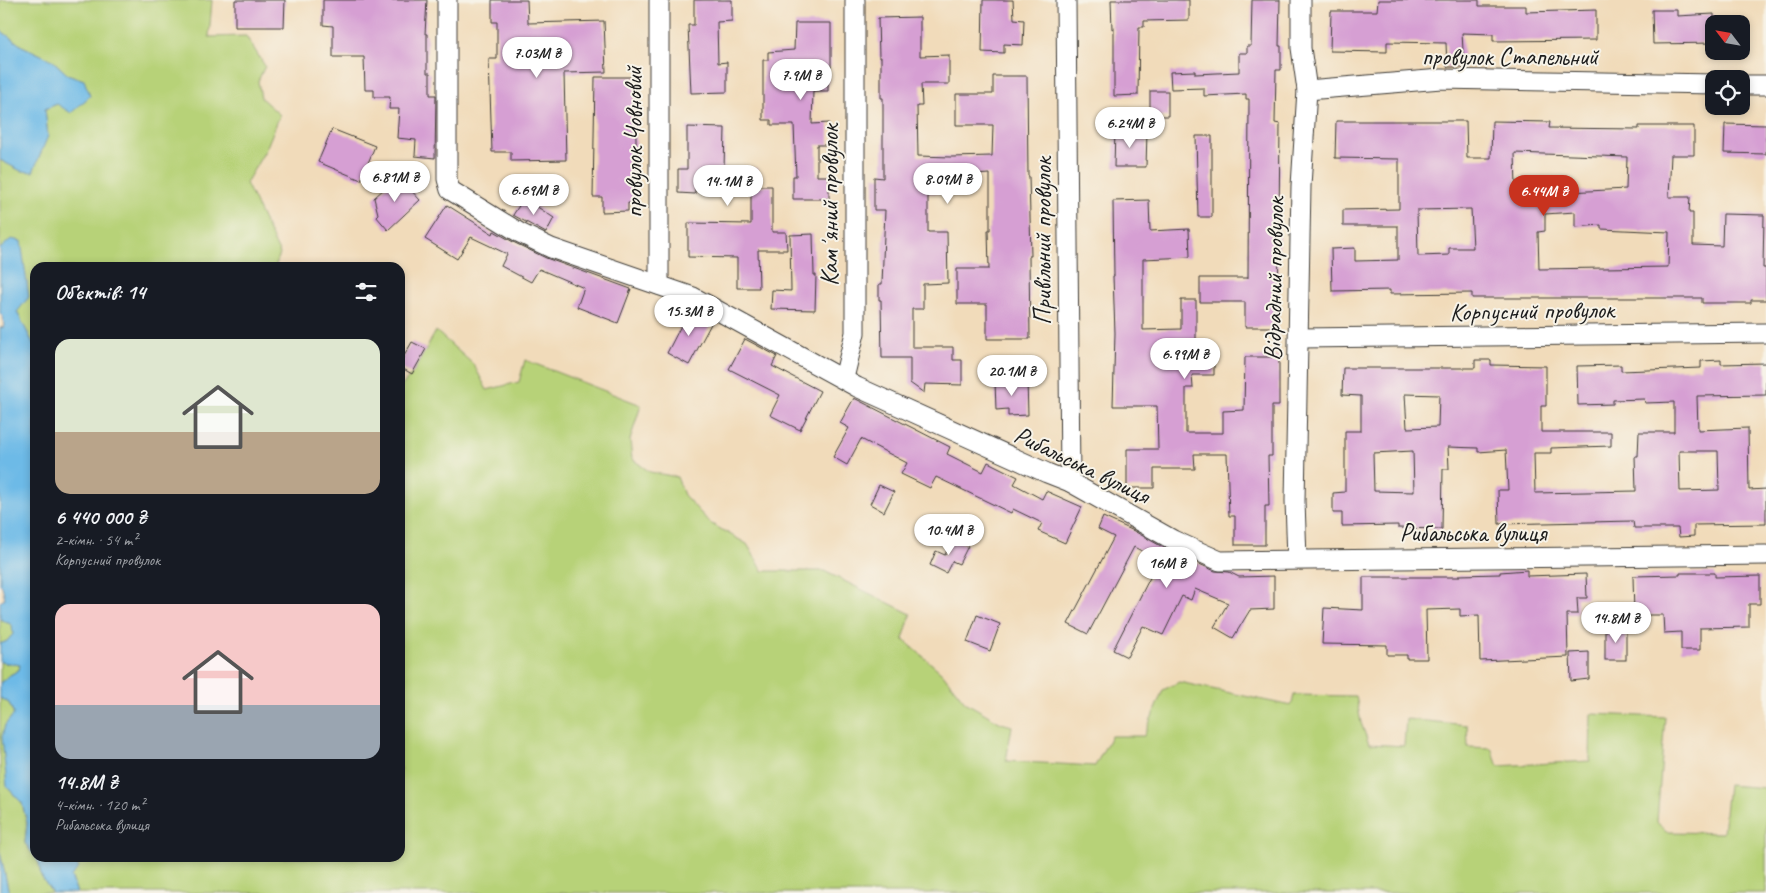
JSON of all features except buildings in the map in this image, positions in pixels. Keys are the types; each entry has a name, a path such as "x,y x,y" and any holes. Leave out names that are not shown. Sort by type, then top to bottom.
{"street":[{"name":"Рибальська вулиця","path":"447,0 446,179 450,190 520,233 551,248 693,297 857,386 1070,482 1174,540 1220,561 1766,555"},
{"name":"провулок Човновий","path":"658,0 659,285"},
{"name":"Камʼяний провулок","path":"844,378 855,333 855,0"},
{"name":"Привільний провулок","path":"1066,0 1070,482"},
{"name":"Відрадний провулок","path":"1297,559 1296,501 1301,186 1307,90 1301,48 1301,0"},
{"name":"провулок Стапельний","path":"1307,90 1441,79 1705,84"},
{"path":"1750,85 1766,86"},
{"name":"Корпусний провулок","path":"1299,338 1766,333"}],"green space":[{"path":"0,0 212,0 209,37 246,36 265,66 258,81 261,98 280,115 266,149 246,183 280,254 277,262 30,262 30,337 17,312 0,249 0,160 21,171 48,136 45,109 57,104 84,80 67,74 52,60 22,46 0,30"},
{"path":"436,331 474,365 487,390 519,382 525,360 641,405 630,440 632,459 650,472 677,477 684,495 710,523 747,544 763,571 824,571 911,614 903,639 942,673 965,702 1001,723 1012,726 1006,761 1095,766 1111,736 1144,736 1163,690 1179,682 1291,706 1294,695 1356,696 1361,723 1369,744 1404,746 1406,719 1467,725 1468,747 1491,748 1498,766 1590,761 1591,714 1665,717 1657,822 1666,832 1723,833 1728,785 1766,788 1766,893 77,893 71,875 79,868 75,862 405,862 405,382 412,374"},
{"path":"0,619 12,625 13,635 7,641 0,644"},
{"path":"0,662 20,665 19,670 0,683"},
{"path":"0,698 9,703 14,714 5,725 7,787 22,803 27,823 25,843 30,850 30,862 38,862 41,876 52,893 9,893 0,852"}],"water":[{"path":"0,30 22,46 52,60 67,74 84,80 90,96 71,113 57,104 45,109 48,136 33,172 21,171 0,160"},
{"path":"11,239 21,241 29,297 17,312 30,337 30,850 25,843 27,823 22,803 7,787 2,737 5,725 14,714 9,703 0,698 0,683 19,670 20,665 0,662 0,644 7,641 13,634 12,625 0,619 0,602 5,598 0,584 0,328 4,327 3,317 0,314 0,249"},
{"path":"0,852 9,893 0,893"},
{"path":"75,862 79,868 71,876 77,893 52,893 41,876 39,863"}]}
